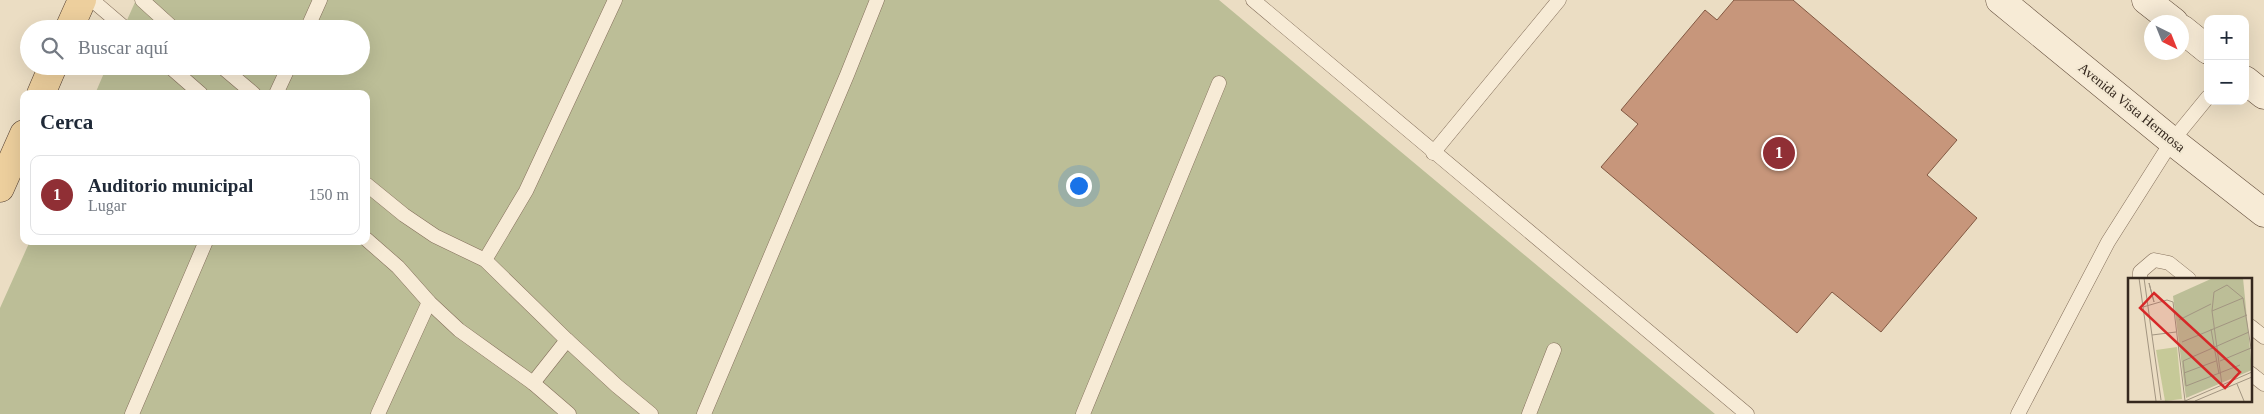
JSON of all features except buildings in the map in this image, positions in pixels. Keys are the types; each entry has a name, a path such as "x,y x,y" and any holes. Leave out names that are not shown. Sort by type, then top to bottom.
{"main road":[{"path":"73,20 82,0"},
{"path":"43,90 49,75"},
{"path":"0,188 20,143"}],"street":[{"name":"Avenida Vista Hermosa","path":"2000,0 2172,141 2264,213"},
{"path":"2146,0 2165,15"},
{"path":"2189,35 2204,47"},
{"path":"2249,83 2264,95"}],"lane":[{"path":"92,0 115,20"},
{"path":"142,0 164,20"},
{"path":"311,20 320,0"},
{"path":"485,260 526,191 615,0"},
{"path":"704,414 848,75 877,0"},
{"path":"1253,0 1433,153 1560,256 1747,414"},
{"path":"1433,153 1559,0"},
{"path":"179,75 196,90"},
{"path":"231,75 249,90"},
{"path":"278,90 285,75"},
{"path":"1083,414 1219,83"},
{"path":"2018,414 2108,242 2172,141 2204,102"},
{"path":"370,187 404,215 435,236 485,260 567,340 651,414"},
{"path":"370,242 398,267 428,302 459,330 533,383 569,414"},
{"path":"132,414 204,245"},
{"path":"2140,278 2140,272 2154,260 2169,263 2188,278"},
{"path":"378,414 428,302"},
{"path":"2252,328 2264,337"},
{"path":"533,383 567,340"},
{"path":"1529,414 1554,350"},
{"path":"2252,375 2264,384"}],"green space":[{"path":"136,0 1219,0 1715,414 0,414 0,308 28,245 370,245 370,90 97,90 103,75 370,75 370,20 127,20"}],"place":[{"name":"Auditorio municipal","path":"1779,153"}]}
